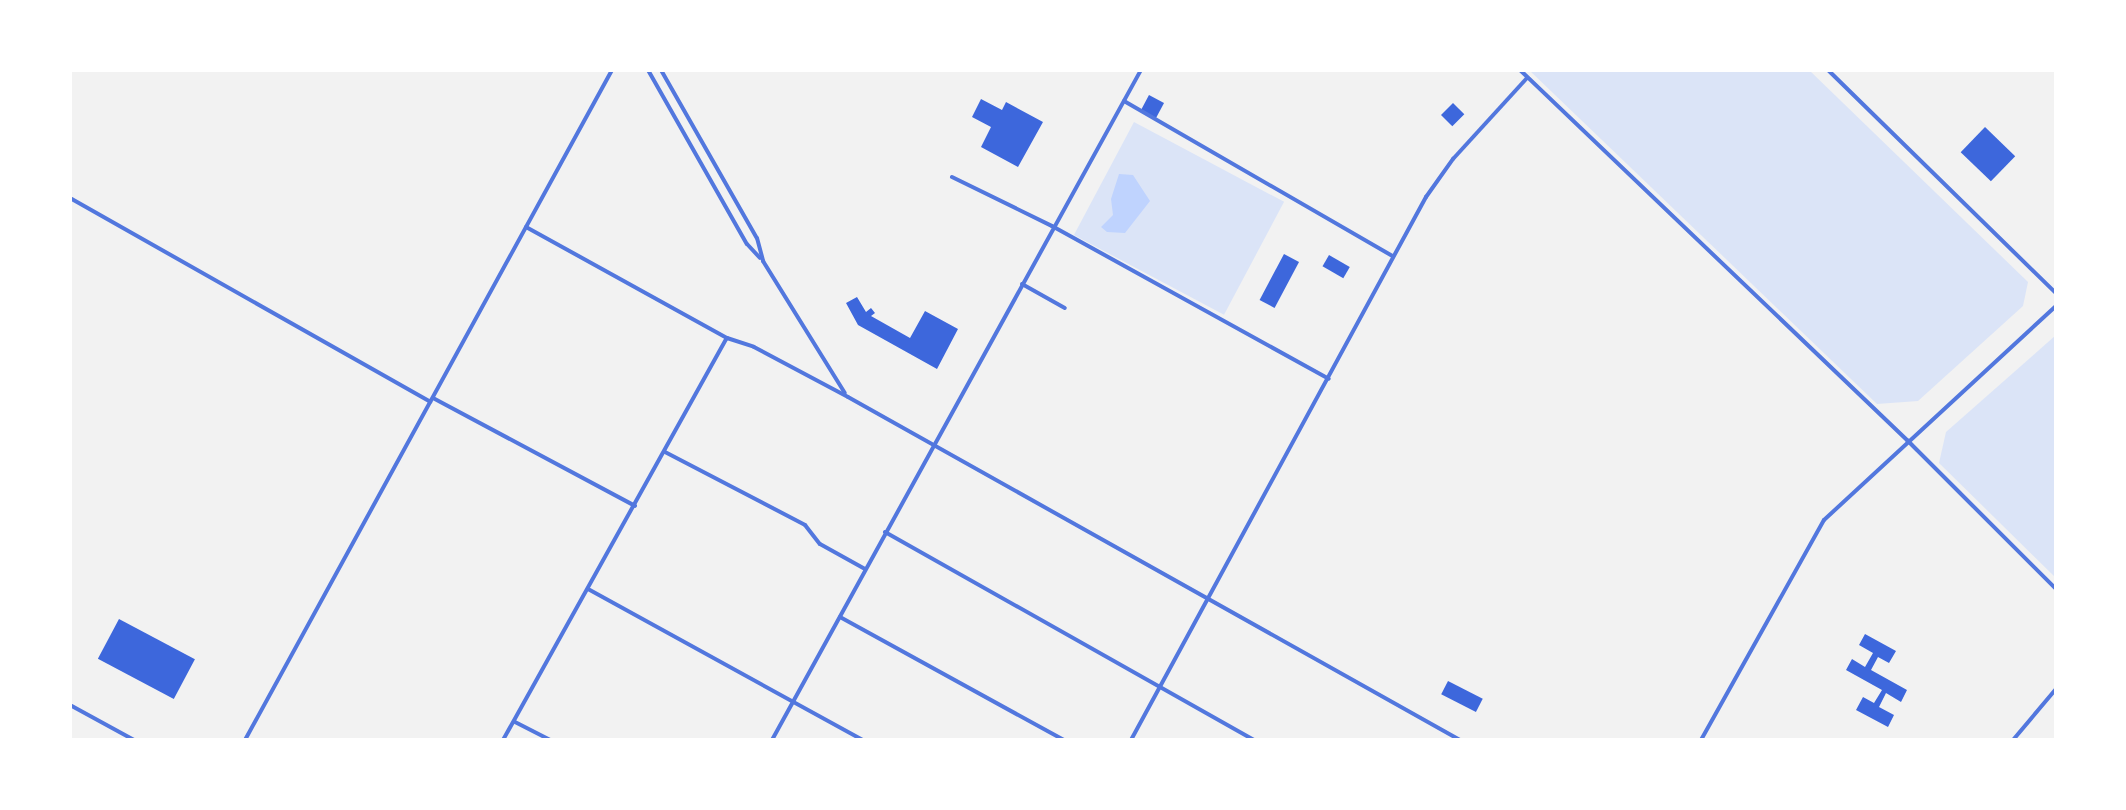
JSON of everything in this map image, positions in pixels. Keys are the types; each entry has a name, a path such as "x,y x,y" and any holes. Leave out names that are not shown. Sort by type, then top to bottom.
{"street":[{"path":"245,740 612,70"},
{"path":"648,70 747,244 764,261 848,397"},
{"path":"661,70 757,238 764,261"},
{"path":"772,740 1141,70"},
{"path":"1520,70 1908,440 2056,589"},
{"path":"1828,70 2056,293"},
{"path":"1131,740 1426,197 1453,159 1527,78"},
{"path":"1124,101 1394,256"},
{"path":"952,177 1052,226 1329,378"},
{"path":"70,198 431,400 634,506"},
{"path":"526,228 727,338 754,347 848,397 1460,740"},
{"path":"1022,284 1065,308"},
{"path":"1701,740 1812,536 1908,440 2056,306"},
{"path":"503,740 727,338"},
{"path":"665,452 805,525 820,544 864,569"},
{"path":"885,532 1254,740"},
{"path":"588,588 864,740"},
{"path":"839,616 1064,740"},
{"path":"2012,740 2056,689"},
{"path":"70,705 134,740"},
{"path":"514,721 550,740"},
{"path":"1440,740 1445,731"}],"shaded area":[{"path":"1529,70 1809,70 2028,282 2023,306 1918,401 1877,404"},
{"path":"1134,122 1284,202 1224,315 1074,235"},
{"path":"2056,335 2056,578 1939,463 1946,432"}],"water":[{"path":"1119,174 1133,175 1150,201 1125,233 1107,232 1101,227 1113,215 1111,199"}],"building":[{"path":"1149,95 1164,103 1156,118 1141,110"},
{"path":"981,99 1002,110 1006,102 1043,122 1018,167 981,147 991,127 972,117"},
{"path":"1453,103 1464,114 1452,126 1441,115"},
{"path":"1985,127 2015,156 1991,181 1961,152"},
{"path":"1284,254 1299,262 1275,308 1260,300"},
{"path":"1329,255 1350,267 1343,278 1322,266"},
{"path":"857,297 866,312 871,308 875,313 871,316 910,338 925,311 958,329 937,369 858,325 846,303"},
{"path":"119,619 195,659 174,699 98,659"},
{"path":"1865,634 1896,651 1889,663 1878,657 1871,670 1907,690 1901,702 1886,693 1879,707 1894,715 1888,727 1856,710 1863,697 1874,703 1882,690 1846,670 1852,659 1865,667 1873,653 1859,645"},
{"path":"1448,681 1483,699 1476,712 1441,694"}]}
